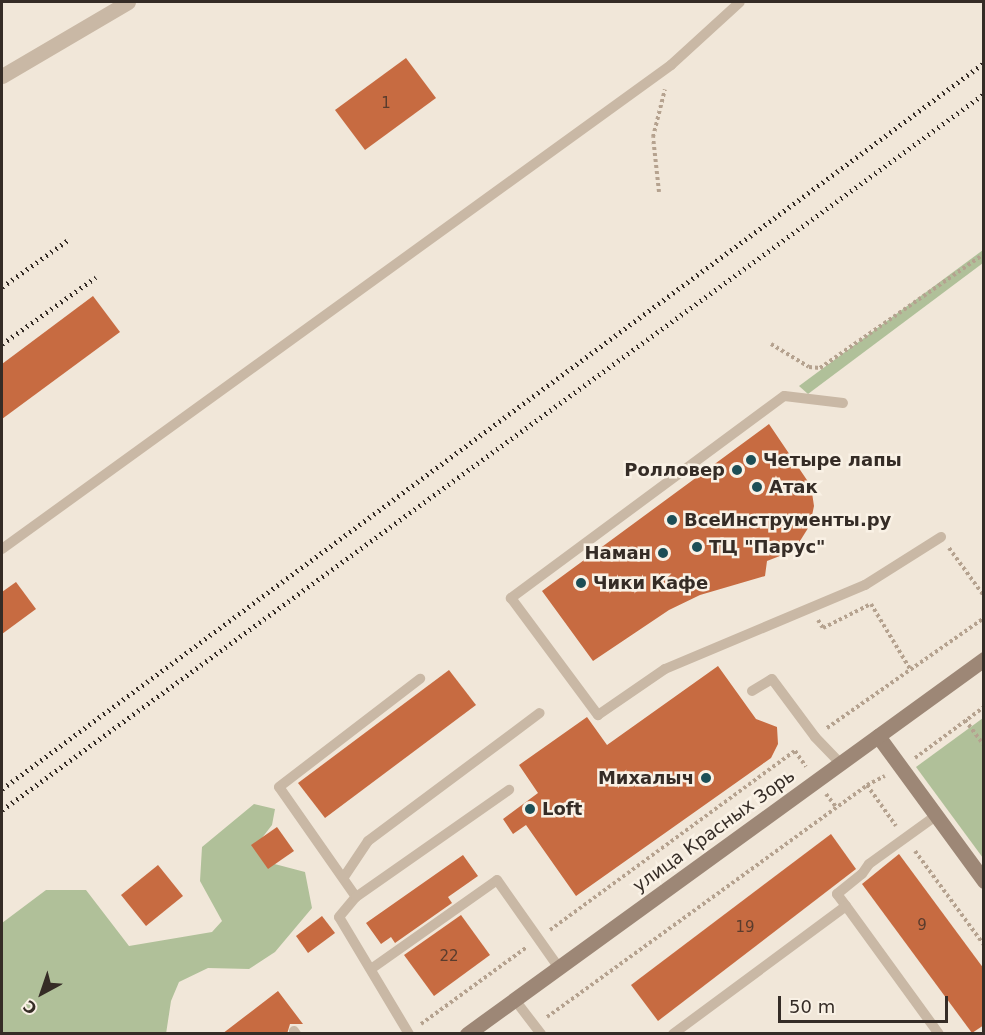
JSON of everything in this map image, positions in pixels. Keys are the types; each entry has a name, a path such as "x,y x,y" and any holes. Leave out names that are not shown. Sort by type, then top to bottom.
{"street":[{"path":"2,76 128,2"},
{"name":"улица Красных Зорь","path":"467,1034 984,659"},
{"path":"878,736 984,880"}],"lane":[{"path":"2,549 671,65 740,2"},
{"path":"843,403 784,396 511,598 598,716 665,669 865,585 941,537"},
{"path":"356,897 279,787 420,679"},
{"path":"752,691 772,679 815,737 840,763"},
{"path":"344,877 368,841 540,713"},
{"path":"409,1033 339,917 356,897 509,790"},
{"path":"937,815 905,837 837,894 939,1034"},
{"path":"371,969 497,880 559,968"},
{"path":"673,1034 846,906"},
{"path":"515,1000 538,1030"}],"path":[{"path":"659,192 653,137 671,65"},
{"path":"771,344 809,367 820,368 984,254"},
{"path":"941,537 984,596"},
{"path":"823,628 871,604 910,669"},
{"path":"409,1033 795,751 984,618"},
{"path":"538,1030 867,785 902,767 984,707"},
{"path":"965,720 984,745"},
{"path":"795,751 837,808"},
{"path":"867,785 984,945"}],"green space":[{"path":"983,250 983,263 808,394 799,386"},
{"path":"983,718 983,858 916,767"},
{"path":"254,804 275,809 272,825 258,843 267,862 305,872 312,908 275,952 249,969 208,968 179,982 171,1001 166,1034 2,1033 2,923 46,890 86,890 129,946 212,932 222,921 200,881 202,847"}],"building":[{"path":"406,58 436,98 365,150 335,110"},
{"path":"93,296 120,332 2,419 2,364"},
{"name":"ТЦ \"Парус\"","path":"769,424 811,486 814,506 810,525 800,541 785,554 767,561 765,576 700,595 669,610 593,661 542,591"},
{"path":"16,582 36,609 2,634 2,592"},
{"path":"718,666 756,719 777,727 778,744 771,758 576,896 526,825 513,834 503,819 538,793 519,765 587,717 607,745"},
{"path":"449,670 476,705 325,818 298,783"},
{"path":"277,827 294,851 268,869 251,845"},
{"path":"831,834 856,869 658,1021 631,985"},
{"path":"899,854 984,969 984,1025 972,1033 862,884"},
{"path":"463,855 478,876 448,897 452,903 395,943 391,937 381,944 366,923"},
{"path":"158,865 183,896 146,926 121,895"},
{"path":"461,915 490,955 434,996 404,955"},
{"path":"322,916 335,933 308,953 296,936"},
{"path":"278,991 303,1024 290,1024 287,1034 222,1034"}],"railway":[{"path":"2,789 984,63"},
{"path":"2,810 984,94"},
{"path":"2,287 68,240"},
{"path":"2,344 96,277"}],"place":[{"name":"Четыре лапы","path":"751,460"},
{"name":"Ролловер","path":"737,470"},
{"name":"Атак","path":"757,487"},
{"name":"ВсеИнструменты.ру","path":"672,520"},
{"name":"ТЦ \"Парус\"","path":"697,547"},
{"name":"Наман","path":"663,553"},
{"name":"Чики Кафе","path":"581,583"},
{"name":"Михалыч","path":"706,778"},
{"name":"Loft","path":"530,809"}]}
